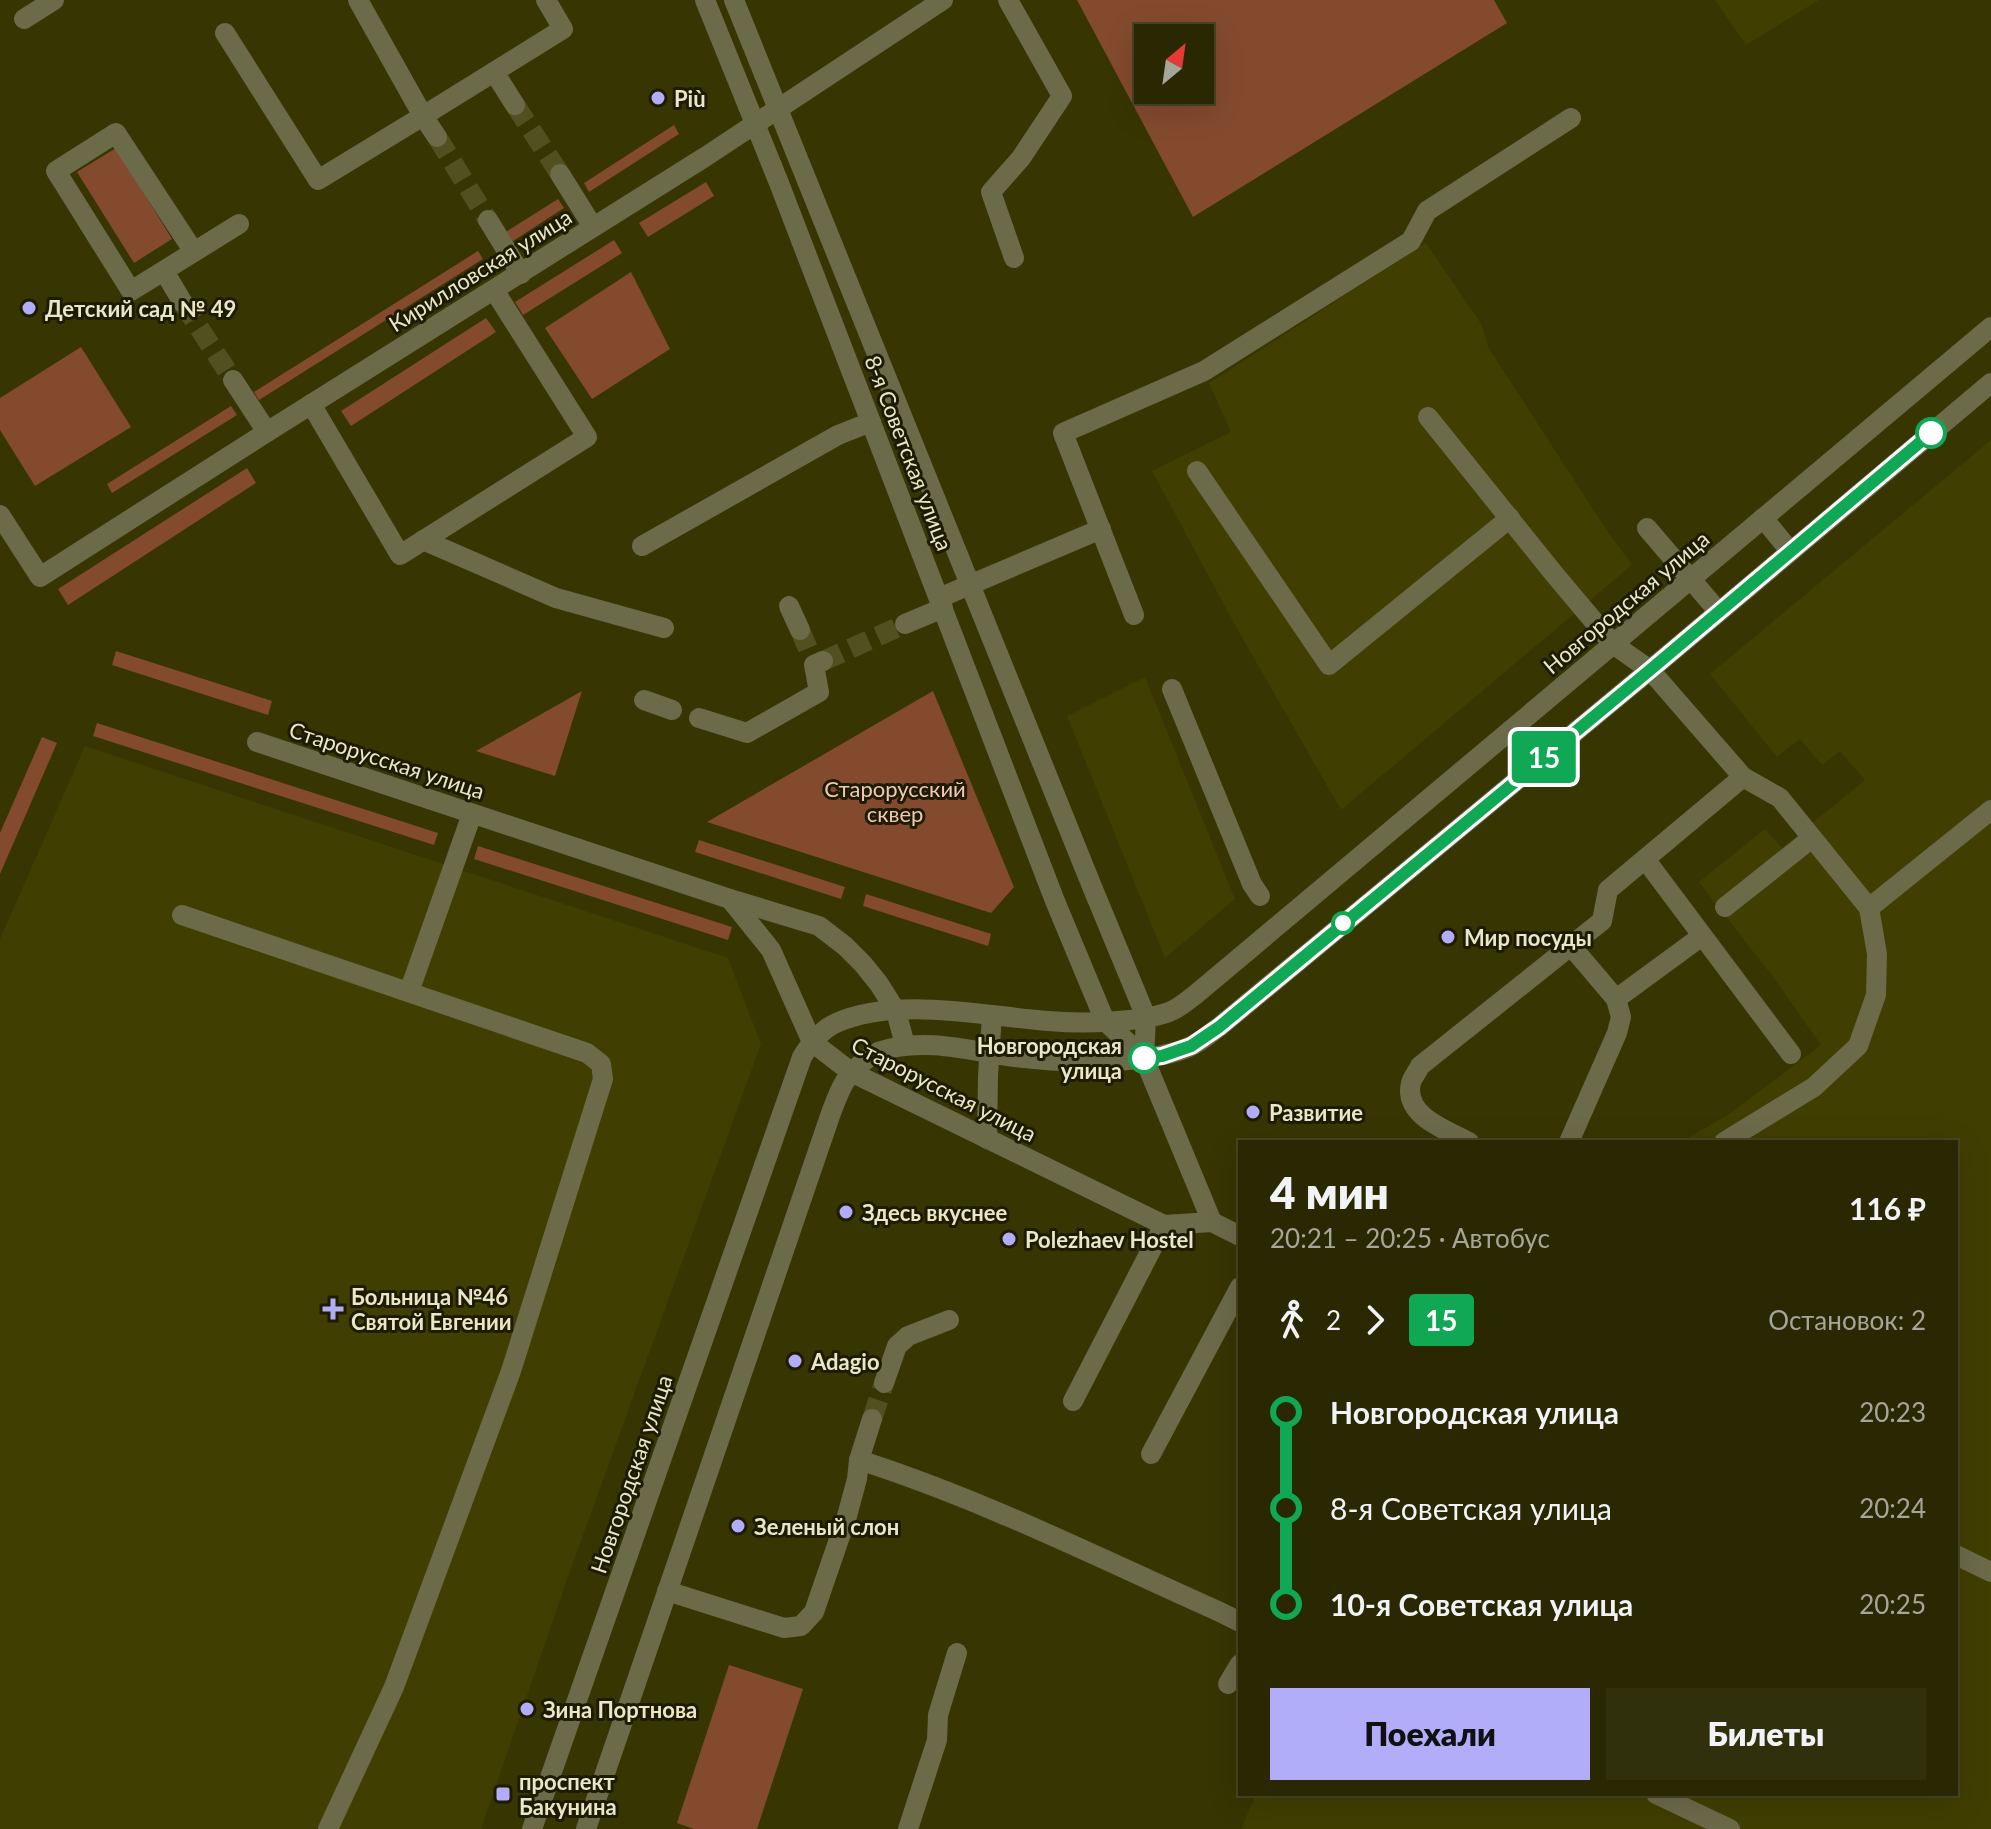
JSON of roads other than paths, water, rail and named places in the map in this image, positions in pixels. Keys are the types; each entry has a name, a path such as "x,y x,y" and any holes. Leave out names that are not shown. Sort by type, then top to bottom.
{"street":[{"path":"24,19 54,0"},
{"path":"358,0 437,137"},
{"path":"225,33 318,180 563,29 546,0"},
{"name":"8-я Советская улица","path":"705,0 1055,901 1105,1021 1144,1058"},
{"name":"8-я Советская улица","path":"734,0 1146,1017 1144,1058"},
{"name":"Кирилловская улица","path":"0,515 40,577 521,274 943,0"},
{"path":"1008,0 1062,96 1021,158 991,192 1014,258"},
{"path":"494,72 515,105"},
{"path":"1134,615 1063,433 1217,363 1411,241 1427,211 1571,118"},
{"path":"194,252 116,133 56,171 131,291 164,271 239,224"},
{"path":"560,174 593,227"},
{"path":"488,220 521,274"},
{"path":"164,271 183,303"},
{"path":"311,404 400,555 587,437 494,290"},
{"name":"Новгородская улица","path":"532,1829 802,1057 812,1042 834,1024 862,1015 896,1011 949,1010 1051,1021 1105,1021 1172,1011 1195,995 1991,327"},
{"path":"233,380 267,432"},
{"path":"586,1829 831,1113 842,1084 851,1072 876,1053 905,1045 945,1046 1028,1059 1109,1060 1162,1056 1191,1046 1219,1027 1650,670 1991,383"},
{"path":"1428,417 1613,644 1650,670 1743,777 1780,798 1869,908 1877,954 1876,995 1858,1046 1814,1087 1727,1140"},
{"path":"642,546 838,435 871,422"},
{"path":"1197,471 1329,665 1510,518"},
{"path":"1763,518 1790,551"},
{"path":"1647,528 1718,611"},
{"path":"905,624 971,585 1101,529"},
{"path":"423,540 556,598 664,628"},
{"path":"789,606 800,630"},
{"path":"699,718 747,733 819,692 816,661"},
{"path":"1172,689 1252,884 1260,896"},
{"path":"644,700 672,710"},
{"name":"Старорусская улица","path":"257,742 819,926 863,964 896,1011 905,1045"},
{"path":"1465,1140 1426,1119 1412,1102 1411,1083 1420,1066 1602,921 1608,890 1743,777"},
{"path":"1869,908 1991,810"},
{"path":"409,992 472,814"},
{"path":"1725,907 1812,838"},
{"path":"1645,859 1791,1054"},
{"name":"Старорусская улица","path":"730,899 771,950 812,1042 851,1072 1164,1225 1212,1222"},
{"path":"182,915 587,1053 601,1064 603,1079 511,1371 394,1687 328,1829"},
{"path":"1616,999 1702,936"},
{"path":"1570,1140 1617,1033 1621,1017 1616,999 1571,946"},
{"path":"987,1139 992,1015"},
{"path":"1144,1058 1212,1222 1238,1235"},
{"path":"1073,1401 1164,1225"},
{"path":"1151,1454 1238,1291"},
{"path":"884,1383 897,1346 908,1336 949,1320"},
{"path":"667,1591 784,1628 801,1626 814,1612 847,1516 872,1419"},
{"path":"859,1460 952,1492 1238,1621"},
{"path":"1958,1556 1991,1572"},
{"path":"908,1829 937,1740 938,1715 957,1653"},
{"path":"1228,1684 1238,1667"},
{"path":"1660,1796 1730,1829"}],"tunnel":[{"path":"515,105 560,174"},
{"path":"437,137 488,220"},
{"path":"183,303 233,380"},
{"path":"823,661 905,624"},
{"path":"800,630 811,656"},
{"path":"872,1419 884,1383"}],"place":[{"name":"Più","path":"658,98"},
{"name":"Детский сад № 49","path":"29,308"},
{"name":"Мир посуды","path":"1448,937"},
{"name":"Новгородская улица","path":"1144,1058"},
{"name":"Развитие","path":"1253,1112"},
{"name":"Здесь вкуснее","path":"846,1212"},
{"name":"Polezhaev Hostel","path":"1009,1239"},
{"name":"Больница №46 Святой Евгении","path":"333,1309"},
{"name":"Adagio","path":"795,1361"},
{"name":"Зеленый слон","path":"738,1526"},
{"name":"Зина Портнова","path":"527,1709"},
{"name":"проспект Бакунина","path":"503,1794"}],"park label":[{"name":"Старорусский сквер","path":"895,800"}]}
